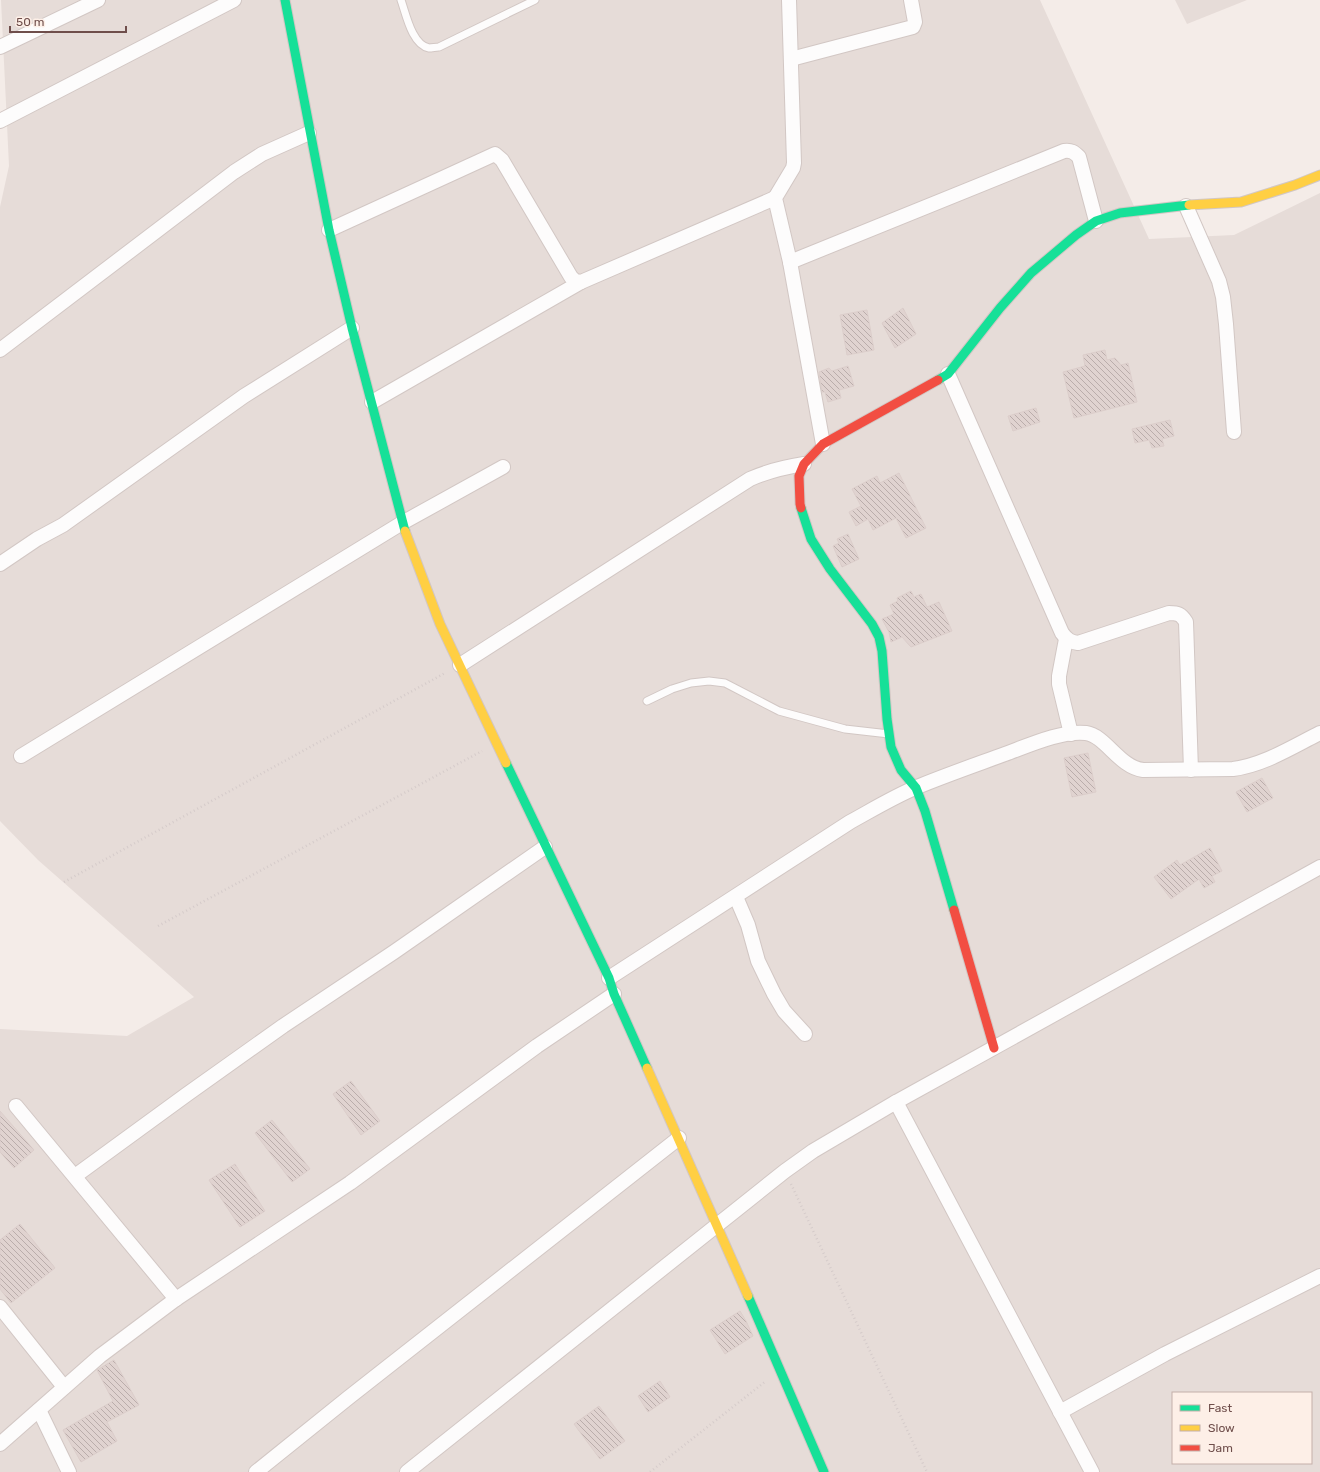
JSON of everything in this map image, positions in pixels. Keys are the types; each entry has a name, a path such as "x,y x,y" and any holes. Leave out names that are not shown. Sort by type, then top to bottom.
{"street":[{"path":"0,47 98,0"},
{"path":"1,120 234,0"},
{"path":"285,0 309,133 329,230 352,328 402,523 420,574 440,624 545,847 609,978 614,994 781,1370 824,1472"},
{"path":"372,402 581,282 775,198 793,168 794,163 789,0"},
{"path":"791,59 912,27 916,22 911,0"},
{"path":"0,350 234,172 262,154 309,133"},
{"path":"790,262 1064,151 1070,150 1079,157 1096,222"},
{"path":"329,230 495,154 502,160 571,277 575,281 581,282"},
{"path":"994,1048 925,810 916,788 901,770 891,747 887,719 882,651 879,637 872,624 830,569 811,539 800,504 799,476 804,464 823,444 948,374 1000,308 1031,273 1076,235 1096,222 1120,214 1186,206 1241,202 1295,185 1320,175"},
{"path":"775,198 790,262 823,444"},
{"path":"1186,206 1219,281 1223,297 1234,432"},
{"path":"0,564 38,539 63,525 244,396 352,328"},
{"path":"948,374 1066,639 1078,643 1169,613 1176,613 1183,617 1186,622 1191,770"},
{"path":"460,665 750,479 779,468 804,464"},
{"path":"21,756 402,523 504,467"},
{"path":"1066,639 1059,676 1059,684 1071,734"},
{"path":"609,978 850,822 884,802 916,788 1051,737 1086,733 1094,736 1135,769 1191,770 1245,768 1320,733"},
{"path":"75,1176 276,1031 394,952 545,847"},
{"path":"407,1472 785,1171 813,1151 896,1102 1320,867"},
{"path":"736,897 748,925 758,961 774,994 784,1011 804,1034"},
{"path":"0,1444 100,1356 176,1299 350,1183 537,1046 614,994"},
{"path":"896,1102 1092,1472"},
{"path":"16,1106 176,1299"},
{"path":"256,1472 679,1138"},
{"path":"1060,1412 1165,1354 1320,1276"},
{"path":"0,1307 64,1387"},
{"path":"39,1410 69,1472"}],"lane":[{"path":"400,0 413,35 419,43 429,48 439,47 535,0"},
{"path":"647,701 672,689 691,683 709,681 725,683 779,711 845,729 889,734"}],"path":[{"path":"64,882 460,665"},
{"path":"158,926 496,743"},
{"path":"785,1171 927,1472"},
{"path":"650,1472 781,1370"}],"shaded area":[{"path":"1,0 1040,0 1149,239 1234,235 1320,193 1320,1472 0,1472 0,1029 127,1036 194,997 38,860 0,821 0,207 9,166"},
{"path":"1175,0 1247,0 1187,24"}],"building":[{"path":"903,308 916,334 895,348 882,323"},
{"path":"867,310 874,350 847,355 840,315"},
{"path":"1105,350 1107,360 1115,358 1121,365 1128,363 1137,402 1074,418 1063,372 1085,366 1083,355"},
{"path":"848,366 854,386 839,390 841,398 828,402 825,392 822,392 819,372 829,368 832,371"},
{"path":"1036,408 1040,422 1013,431 1008,416"},
{"path":"1170,420 1174,436 1162,439 1164,446 1152,448 1149,440 1135,443 1132,429"},
{"path":"899,473 926,528 906,538 896,518 873,530 868,519 856,526 849,512 861,506 852,489 877,476 880,483"},
{"path":"848,534 859,559 842,567 833,546 839,543 837,539"},
{"path":"911,591 914,597 921,594 927,607 939,602 952,631 911,647 902,637 891,642 889,632 882,619 894,614 890,605 898,601 897,598"},
{"path":"1088,753 1096,792 1072,797 1064,758"},
{"path":"1262,778 1273,798 1247,812 1236,792"},
{"path":"1210,848 1222,871 1212,876 1215,882 1204,888 1199,879 1171,899 1154,877 1177,860 1180,865"},
{"path":"351,1081 380,1121 361,1135 333,1094"},
{"path":"0,1111 34,1150 14,1168 0,1152"},
{"path":"272,1120 310,1169 292,1182 255,1133"},
{"path":"235,1164 265,1211 240,1227 209,1180"},
{"path":"20,1224 55,1268 11,1303 0,1289 0,1240"},
{"path":"740,1311 753,1336 725,1354 710,1330"},
{"path":"114,1360 139,1405 107,1422 117,1441 81,1462 63,1430 113,1401 97,1370"},
{"path":"660,1381 670,1397 648,1412 638,1396"},
{"path":"599,1406 625,1441 600,1459 574,1424"}],"traffic: fast":[{"path":"285,0 329,230 352,328 405,531"},
{"path":"938,380 948,374 1000,308 1031,273 1076,235 1096,221 1120,213 1189,205"},
{"path":"801,508 811,539 830,569 872,624 879,637 882,651 887,719 891,747 901,770 916,788 925,811 954,910"},
{"path":"506,763 609,978 614,994 647,1068"},
{"path":"748,1296 824,1472"}],"traffic: slow":[{"path":"1189,205 1241,202 1295,185 1320,175"},
{"path":"405,531 440,624 506,763"},
{"path":"647,1068 748,1296"}],"traffic: jam":[{"path":"801,508 799,476 804,464 823,444 938,380"},
{"path":"954,910 994,1048"}]}
